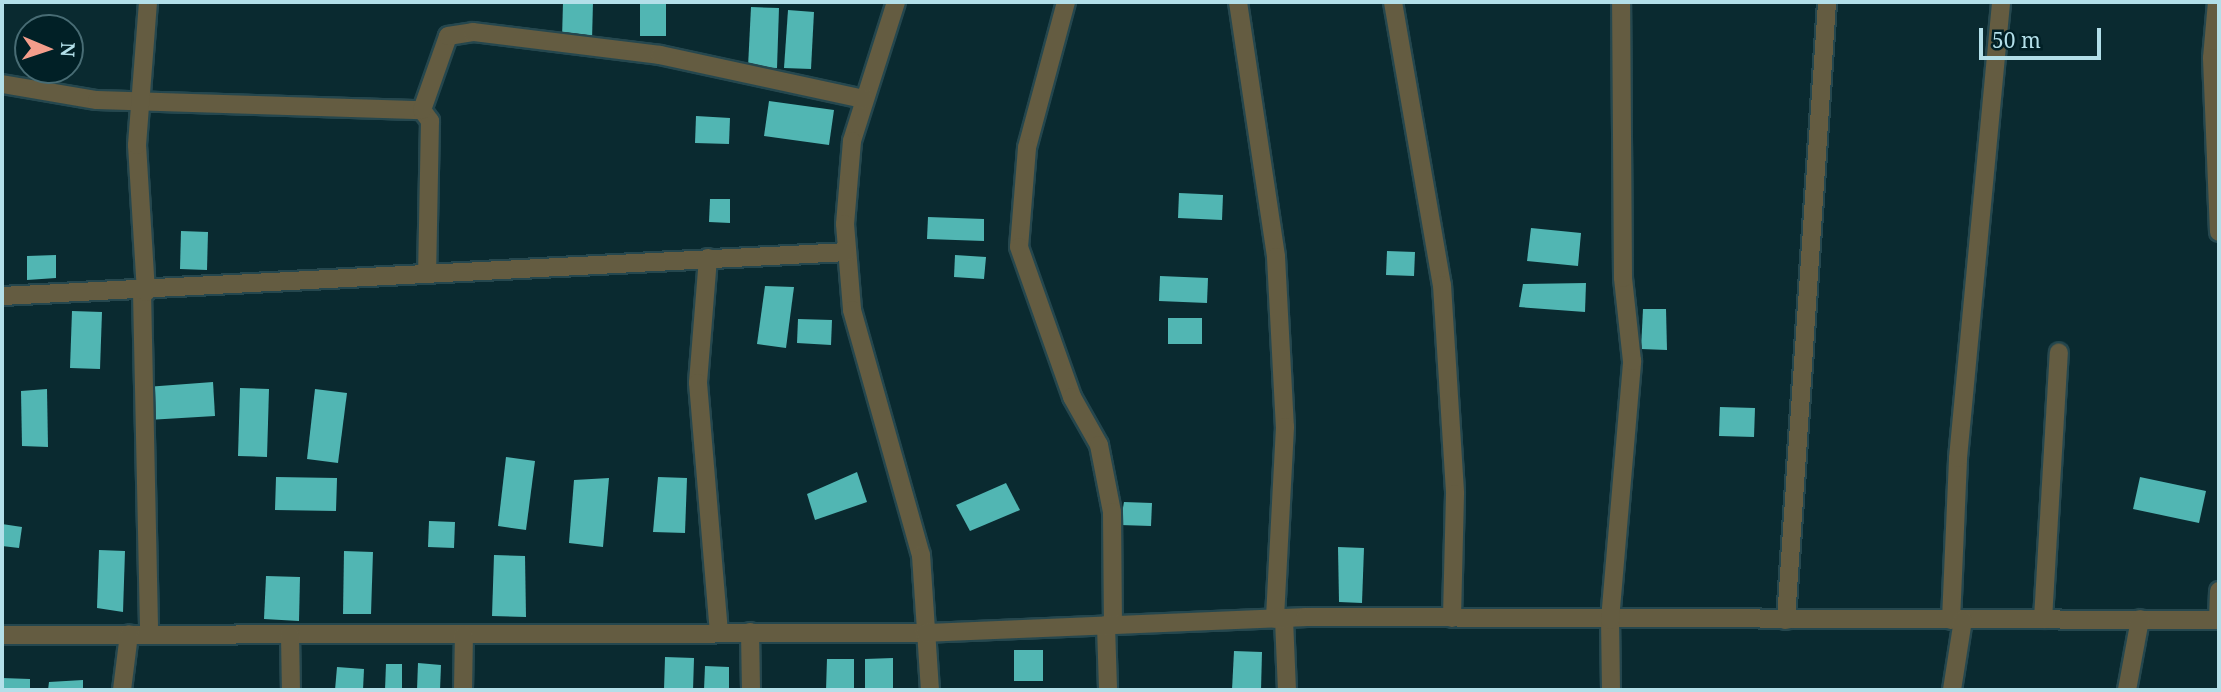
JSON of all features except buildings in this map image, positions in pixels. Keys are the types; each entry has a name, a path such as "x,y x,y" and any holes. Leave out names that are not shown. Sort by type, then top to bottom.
{"street":[{"path":"148,2 141,99 149,634"},
{"path":"896,2 863,99 852,141 847,252 852,310 921,555 930,690"},
{"path":"1066,2 1027,148 1018,247 1072,397 1100,445 1112,512 1108,690"},
{"path":"1238,2 1261,124 1276,271 1285,427 1279,619 1287,690"},
{"path":"1393,2 1442,285 1455,494 1452,618"},
{"path":"1611,690 1610,620 1632,361 1623,278 1621,2"},
{"path":"1786,620 1827,2"},
{"path":"1952,690 1957,620 1958,457 2001,2"},
{"path":"2217,2 2212,58 2219,232"},
{"path":"422,110 448,36 472,32 660,55 863,99"},
{"path":"2,84 40,95 422,110"},
{"path":"422,110 430,121 427,273"},
{"path":"2,296 144,292 427,273 847,252"},
{"path":"708,258 698,383 719,632"},
{"path":"2043,619 2059,352"},
{"path":"2,635 925,633 1279,619 2219,620 2219,591"},
{"path":"2127,690 2140,619"},
{"path":"750,632 751,690"},
{"path":"122,690 129,634"},
{"path":"290,635 291,690"},
{"path":"463,690 464,635"}]}
